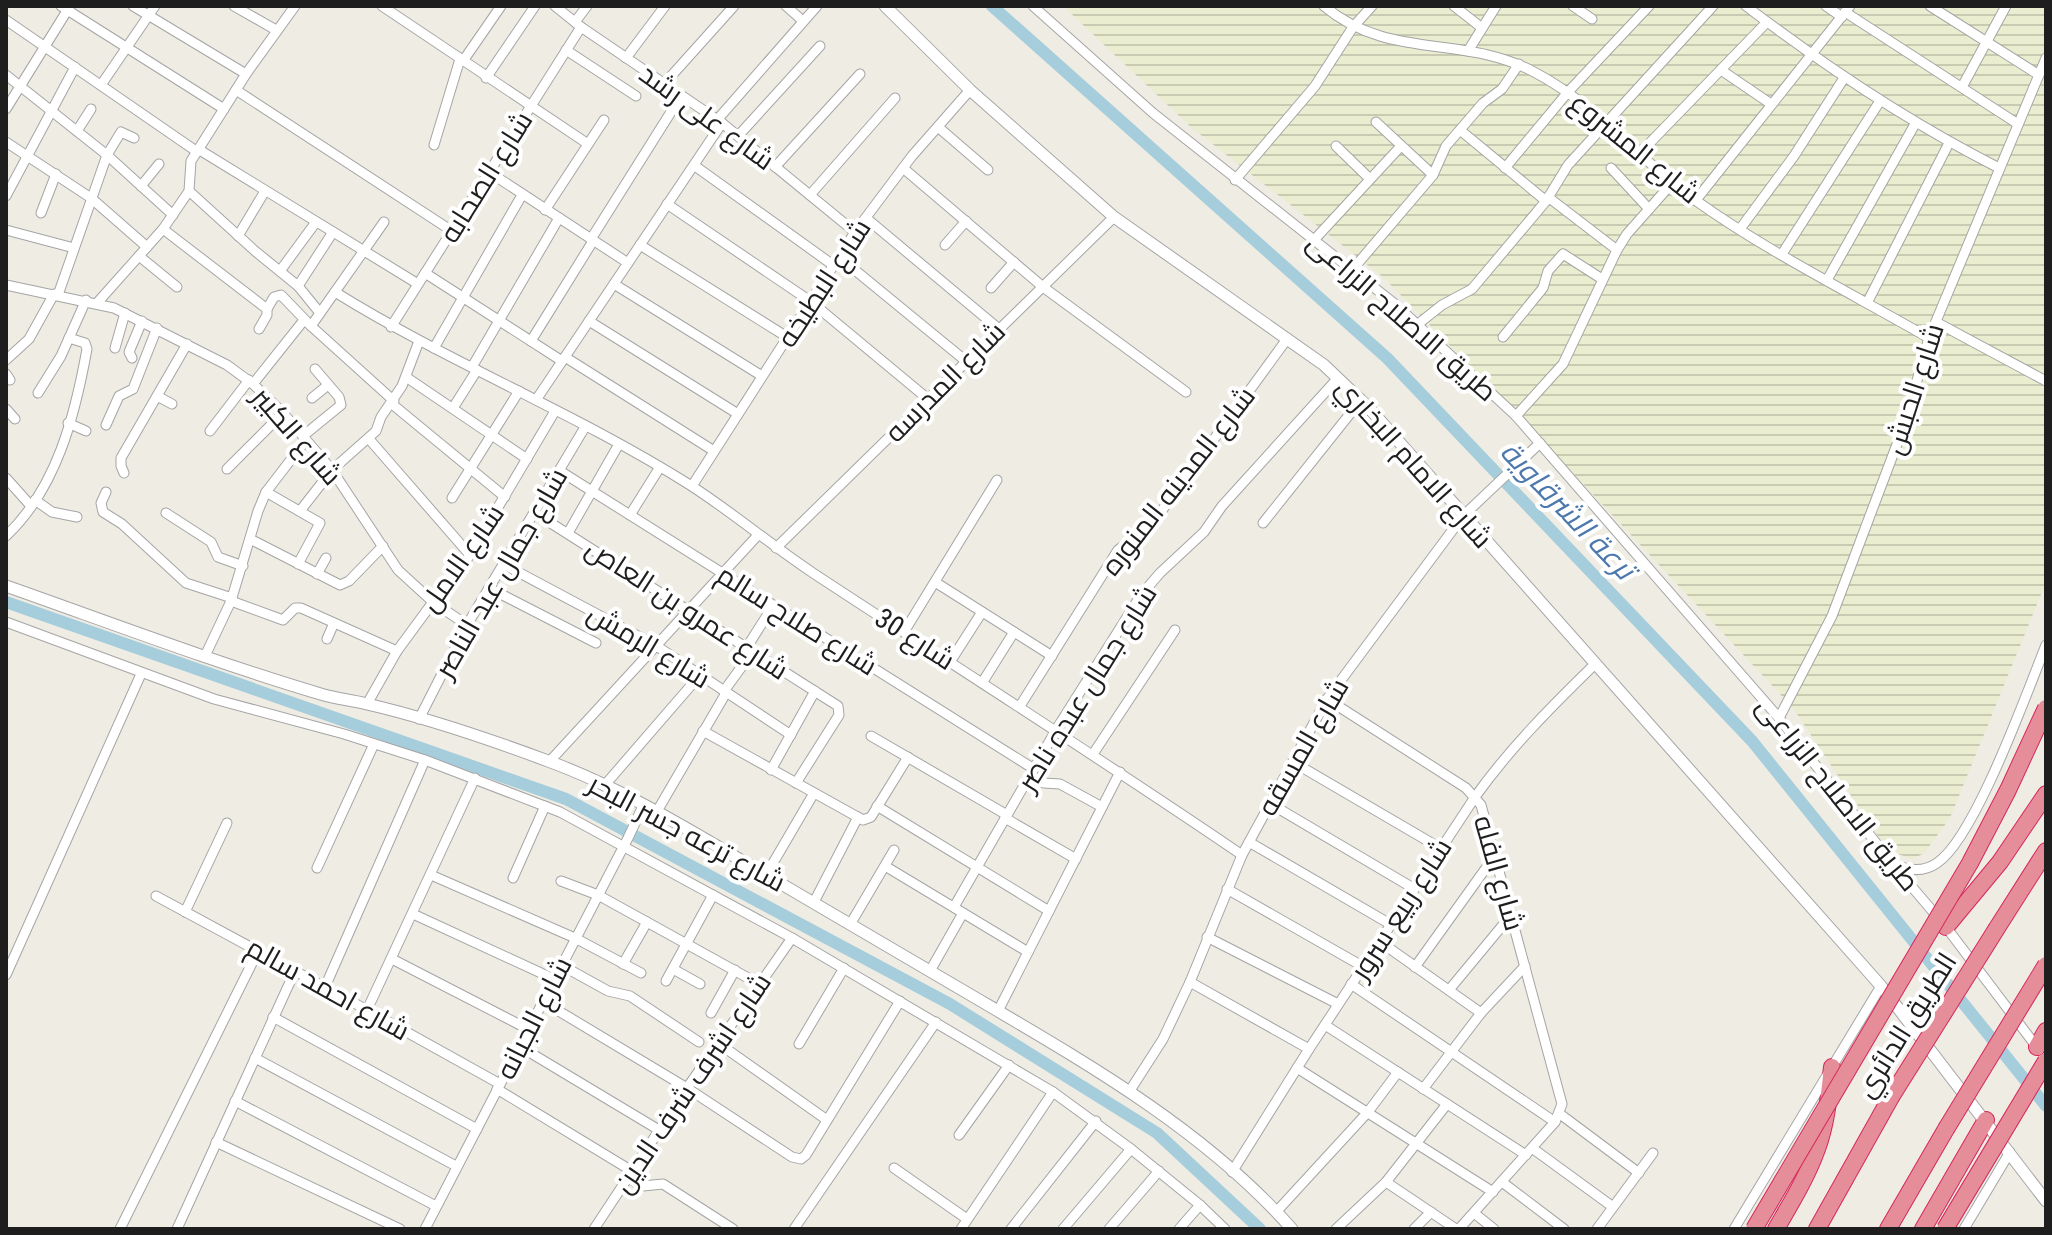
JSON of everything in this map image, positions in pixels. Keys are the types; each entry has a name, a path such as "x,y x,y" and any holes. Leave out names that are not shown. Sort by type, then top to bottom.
{"highway":[{"path":"1754,1229 1970,863 2046,708"},
{"path":"1946,927 2000,862 2046,794"},
{"name":"الطريق الدائري","path":"1817,1229 1891,1097 2046,851"},
{"path":"1888,1229 2046,965"},
{"path":"1945,1229 2043,1056 2046,1031"},
{"path":"1776,1229 1804,1180 1818,1146 1827,1113 1832,1067"},
{"path":"1923,1229 1986,1120"}],"street":[{"path":"133,6 246,74"},
{"path":"101,85 155,6"},
{"path":"234,6 276,30"},
{"path":"97,303 163,229 189,191 189,168 197,150 295,6"},
{"path":"382,6 588,144"},
{"path":"434,145 462,60 501,6"},
{"path":"486,78 535,6"},
{"name":"شارع على رشد","path":"555,6 578,25 720,121 855,232"},
{"name":"شارع الصحابه","path":"391,327 566,50 587,6"},
{"path":"626,58 665,6"},
{"path":"664,84 734,6"},
{"path":"786,6 803,21"},
{"path":"536,400 695,166 720,121 817,6"},
{"name":"شارع الامام البخاري","path":"885,6 970,90 1114,217 1287,339 1361,400 1881,986 2046,1201"},
{"name":"شارع المشروع","path":"1324,6 1353,27 1402,43 1492,54 1519,64 1568,92 1696,200 1782,254 1929,338"},
{"path":"1235,180 1315,86 1353,27 1372,6"},
{"path":"1454,6 1482,28"},
{"path":"1468,51 1496,6"},
{"path":"1573,6 1592,19"},
{"path":"1505,168 1568,92 1649,6"},
{"path":"1418,324 1442,305 1472,289 1547,199 1568,165 1713,6"},
{"path":"1746,6 1811,55 1915,124 1999,168"},
{"path":"1826,6 1846,12 2018,124"},
{"path":"1930,6 2039,75"},
{"path":"1962,87 2006,6"},
{"path":"6,109 66,8 224,109"},
{"name":"طريق الاصلاح الزراعى","path":"1038,8 1153,113 1353,269 1418,324 1516,416 1779,718 1890,861 1946,927 2043,1056"},
{"path":"1696,200 1846,12"},
{"path":"6,20 197,150 418,284"},
{"path":"1640,153 1767,22"},
{"path":"738,136 820,46"},
{"path":"566,50 636,96"},
{"name":"شارع الحبش","path":"1779,718 1832,616 1905,423 1929,338 2046,58"},
{"path":"1353,269 1433,175 1446,146 1483,103 1502,89 1519,64"},
{"path":"6,196 75,67"},
{"path":"1721,70 1771,104"},
{"path":"775,167 860,74"},
{"path":"6,75 107,155 173,215"},
{"path":"1740,229 1787,166 1844,78"},
{"path":"236,90 452,231"},
{"name":"شارع البطيخه","path":"692,486 855,232 903,168 970,90"},
{"path":"531,341 681,96"},
{"path":"810,195 895,98"},
{"path":"1782,254 1880,101"},
{"path":"77,131 91,109"},
{"path":"545,210 604,120"},
{"path":"1376,122 1433,175"},
{"path":"1827,280 1915,124"},
{"path":"938,127 988,170"},
{"path":"1460,130 1505,168 1617,250"},
{"path":"6,360 29,339 56,294 107,155 121,132 134,138"},
{"path":"6,142 91,198 147,247"},
{"path":"1867,303 1949,143"},
{"path":"1336,146 1370,179"},
{"path":"1314,240 1401,146"},
{"path":"141,186 159,164"},
{"path":"695,166 836,261 967,362"},
{"path":"903,168 1043,287 1186,392"},
{"path":"1611,168 1649,209"},
{"path":"489,172 628,263"},
{"path":"41,213 56,174"},
{"path":"1516,416 1563,364 1617,250 1673,182"},
{"path":"189,191 298,286 320,313"},
{"path":"238,236 265,191"},
{"path":"434,348 522,195"},
{"path":"667,204 810,301 928,399"},
{"name":"شارع المدرسه","path":"776,548 1114,217"},
{"path":"453,408 559,218"},
{"path":"866,218 999,329"},
{"path":"945,245 966,221"},
{"path":"280,271 316,222"},
{"path":"210,431 251,382 320,313 384,222"},
{"path":"163,229 267,309"},
{"path":"7,232 74,248"},
{"path":"298,286 333,232"},
{"path":"640,245 787,337"},
{"path":"1503,337 1543,288 1548,271 1563,254 1602,279"},
{"path":"139,256 177,287"},
{"path":"991,288 1014,262"},
{"path":"425,273 714,451"},
{"path":"614,284 762,376"},
{"name":"شارع الكبير","path":"6,285 86,300 125,313 227,365 251,382 283,413 332,470 398,570 433,602 467,625"},
{"path":"335,292 391,327 585,427"},
{"path":"259,329 274,297 281,295 393,402 505,497"},
{"path":"38,393 86,300"},
{"path":"115,348 125,313"},
{"path":"132,358 129,352 142,321"},
{"path":"589,321 738,414"},
{"path":"1936,322 2046,381"},
{"path":"106,425 119,396 133,389 157,328"},
{"path":"6,536 33,503 59,457 87,349 85,343 69,338"},
{"name":"شارع المدينه المنوره","path":"1020,706 1118,550 1160,513 1287,339"},
{"path":"300,511 332,470 376,431 381,417 406,377 419,341"},
{"path":"124,473 121,458 187,344"},
{"path":"205,656 231,600 266,492 305,438 339,409 341,401 315,369"},
{"path":"406,377 527,459"},
{"name":"شارع جمال عبده ناصر","path":"954,907 1056,730 1150,583 1204,532 1222,506 1338,378"},
{"path":"312,398 328,385"},
{"path":"452,498 519,391"},
{"path":"157,396 172,404"},
{"path":"1263,523 1361,400"},
{"path":"6,409 15,419"},
{"name":"شارع الامل","path":"367,704 397,651 433,602 451,585 555,411"},
{"path":"227,469 283,413"},
{"path":"68,423 86,431"},
{"name":"شارع 30","path":"585,427 692,486 776,548 1242,855"},
{"name":"شارع جمال عبد الناصر","path":"419,719 467,625 585,427"},
{"path":"369,439 470,555"},
{"name":"شارع المسقه","path":"1129,1092 1163,1039 1242,855 1327,699 1463,516 1540,443"},
{"path":"568,533 619,444"},
{"path":"630,515 660,467"},
{"name":"شارع صلاح سالم","path":"560,471 1032,772 1044,783 1060,784 1102,807"},
{"path":"6,478 33,503 52,512 77,517"},
{"path":"904,632 997,480"},
{"path":"106,492 101,503 103,512 122,524 176,577 283,620"},
{"path":"266,492 317,521 320,526 298,564"},
{"path":"166,513 211,542 221,559 243,566"},
{"name":"شارع عمرو بن العاص","path":"535,513 838,706 839,715 796,783"},
{"path":"550,761 758,535"},
{"path":"250,539 335,583 345,585 383,546"},
{"path":"317,574 326,558"},
{"name":"شارع الرمش","path":"503,564 655,645 791,735"},
{"path":"935,582 1052,656"},
{"name":"شارع ترعه جسر البحر","path":"6,586 327,696 419,719 550,761 604,786 851,923 1129,1092 1199,1142 1277,1211 1292,1229"},
{"path":"489,588 596,643"},
{"path":"656,813 773,606"},
{"path":"279,631 283,620 298,608 397,651"},
{"path":"950,662 982,612"},
{"name":"شارع ترعه جسر البحر","path":"6,622 214,699 425,760 545,806 626,842 1053,1092 1096,1121 1159,1171 1225,1229"},
{"path":"327,639 334,623"},
{"path":"1093,754 1175,630"},
{"path":"982,683 1014,632"},
{"path":"1890,861 1907,869 1925,869 1940,861 1961,835 2014,726 2046,645"},
{"name":"شارع ربيع سرور","path":"1232,1172 1362,966 1475,797 1504,757 1594,665"},
{"path":"6,975 141,674"},
{"path":"604,786 700,675"},
{"path":"771,770 815,691"},
{"name":"شارع الفله","path":"1327,699 1457,782 1475,797 1485,814 1562,1104 1557,1118"},
{"path":"703,731 860,818 869,818 908,757"},
{"path":"871,736 1076,859"},
{"path":"317,868 374,744"},
{"path":"325,987 425,760"},
{"path":"1293,762 1440,848"},
{"path":"998,1011 1120,772"},
{"path":"367,1010 475,778"},
{"path":"766,875 814,793"},
{"path":"1269,803 1413,888"},
{"path":"513,878 545,806"},
{"name":"شارع الجبانه","path":"425,1229 643,806"},
{"path":"877,806 1049,911"},
{"path":"814,902 860,818"},
{"path":"185,912 227,823"},
{"path":"1249,842 1390,924"},
{"path":"851,923 894,850"},
{"path":"1415,967 1496,854"},
{"path":"885,866 1028,952"},
{"path":"431,875 575,938 641,973"},
{"path":"561,881 598,895 759,984"},
{"path":"1227,889 1362,966"},
{"path":"666,981 713,895"},
{"name":"شارع احمد سالم","path":"156,896 367,1010 499,1087 643,1186 663,1184 733,1229"},
{"path":"930,971 963,913"},
{"path":"413,914 554,979"},
{"path":"1449,990 1512,914"},
{"path":"623,964 647,922"},
{"path":"1207,937 1338,1004"},
{"name":"شارع اشرف شرف الدين","path":"594,1229 687,1088 792,938"},
{"path":"1379,941 1481,1013"},
{"path":"120,1229 258,951"},
{"path":"392,959 528,1029"},
{"path":"561,965 608,991 630,996 699,1042"},
{"path":"1423,1089 1481,1013 1525,966"},
{"path":"799,1044 844,968"},
{"path":"673,969 700,984"},
{"path":"711,1013 735,970"},
{"path":"192,1229 178,1226 295,971"},
{"path":"1190,982 1309,1049"},
{"path":"1351,984 1639,1173"},
{"path":"1734,1229 1881,986"},
{"path":"542,1001 687,1088 792,1157 801,1159 900,1001"},
{"path":"273,1017 477,1129"},
{"path":"794,1229 936,1022"},
{"path":"1325,1025 1613,1207"},
{"path":"718,1043 827,1120"},
{"path":"519,1046 659,1130"},
{"path":"255,1058 456,1166"},
{"path":"959,1135 1009,1065"},
{"path":"1297,1068 1493,1192"},
{"path":"1277,1211 1368,1112 1398,1072"},
{"path":"961,1229 1053,1092"},
{"path":"235,1101 436,1206"},
{"path":"1336,1229 1386,1182 1447,1104"},
{"path":"1386,1182 1457,1229 1557,1118"},
{"path":"1011,1229 1096,1121"},
{"path":"216,1142 400,1229"},
{"path":"1063,1229 1131,1149"},
{"path":"1964,1229 2010,1152"},
{"path":"1597,1229 1653,1153"},
{"path":"894,1168 967,1219"},
{"path":"1109,1229 1159,1171"},
{"path":"1502,1182 1562,1228"},
{"path":"1179,1229 1200,1205"},
{"path":"1414,1229 1431,1212"},
{"path":"1474,1213 1494,1229"}],"green space":[{"path":"1063,6 2046,6 2046,582 1950,818 1924,853 1913,859 1884,845 1793,708 1543,441 1383,277 1192,128"}],"waterway":[{"name":"ترعة الشرقاوية","path":"992,6 1387,358 1752,741 2046,1106"},
{"path":"6,602 566,799 950,1004 1157,1133 1260,1229"}]}
